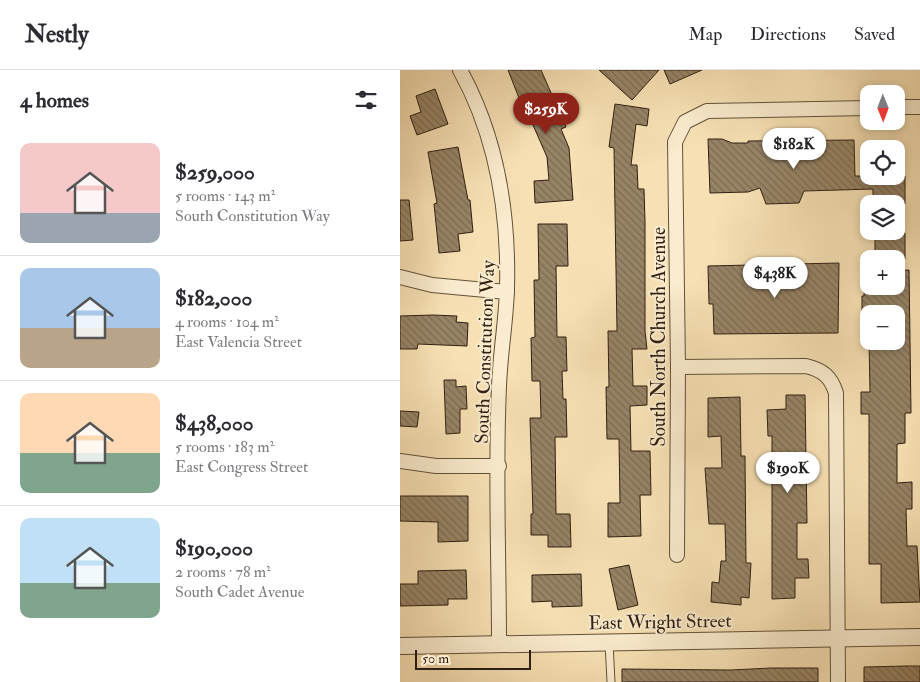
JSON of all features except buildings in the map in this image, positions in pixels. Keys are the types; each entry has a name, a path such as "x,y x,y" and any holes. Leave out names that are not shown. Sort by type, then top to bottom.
{"street":[{"name":"South Constitution Way","path":"460,70 471,89 490,139 502,192 507,234 506,292 499,387 499,644"},
{"path":"905,107 920,107"},
{"name":"South North Church Avenue","path":"677,555 678,367 675,142 686,122 707,111 860,108"},
{"path":"400,277 432,285 506,292"},
{"path":"678,367 806,366 817,369 827,375 836,393 838,682"},
{"path":"400,461 436,466 499,466"},
{"name":"East Wright Street","path":"400,646 920,637"}],"lane":[{"path":"609,642 611,682"}]}
